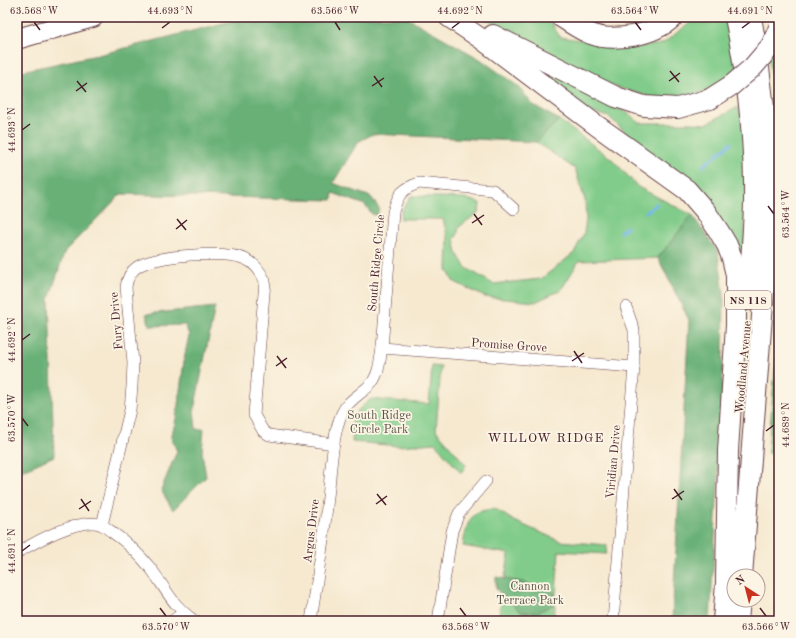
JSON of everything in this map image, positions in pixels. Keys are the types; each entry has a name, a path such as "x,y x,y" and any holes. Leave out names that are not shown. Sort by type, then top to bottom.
{"highway":[{"path":"17,26 48,17"},
{"path":"17,39 93,17"},
{"path":"561,17 592,35 627,37 654,29 673,17"},
{"name":"Woodland Avenue","path":"735,17 743,58 752,142 754,212 735,568"},
{"name":"Woodland Avenue","path":"735,568 761,324 770,212 768,140 751,17"},
{"path":"451,18 687,190 706,212 727,245 736,275 736,325 728,451 733,568"},
{"path":"451,18 487,32 616,97 644,106 678,108 710,98 732,85 753,67 771,46 779,28"},
{"path":"761,324 774,269 779,215"},
{"name":"Woodland Avenue","path":"723,621 726,608"},
{"path":"738,621 739,608"}],"street":[{"name":"South Ridge Circle","path":"334,444 342,413 346,406 371,384 378,369 382,348 393,212 396,201 401,193 409,186 419,183 493,190 514,209"},
{"name":"Fury Drive","path":"102,525 130,410 133,363 126,287 127,279 132,271 138,266 149,261 194,254 234,256 251,262 260,271 264,282 254,415 263,431 269,435 334,444"},
{"name":"Viridian Drive","path":"613,621 634,367 634,330 626,307"},
{"name":"Promise Grove","path":"382,348 634,367"},
{"name":"Argus Drive","path":"311,621 323,546 334,444"},
{"path":"438,621 452,531 459,513 486,481"},
{"path":"17,553 43,538 66,528 87,524 102,525 138,552 172,601 183,613 195,621"},
{"path":"172,621 183,613"}],"green space":[{"path":"247,17 406,17 480,59 519,87 532,104 559,120 536,142 373,134 358,142 333,183 371,197 379,208 377,216 372,214 365,205 333,193 332,200 121,194 65,251 49,299 54,456 17,473 17,72 102,54"},
{"path":"481,17 547,17 560,37 625,48 662,44 696,17 725,17 737,70 720,85 691,96 657,99 616,87"},
{"path":"590,17 664,17 637,27 614,26"},
{"path":"779,41 779,126 778,131 769,59"},
{"path":"524,59 629,114 639,123 706,124 738,107 743,121 747,150 744,259 674,169 667,171 609,117 587,111"},
{"path":"559,120 612,159 638,187 692,215 658,258 579,261 561,290 535,302 485,297 453,281 447,269 448,239 443,219 400,219 401,211 411,196 464,198 480,203 479,212 459,227 457,236 454,238 457,253 465,267 493,284 541,279 574,253 584,233 586,220 585,200 575,169 536,142"},
{"path":"692,215 718,252 724,294 722,415 710,621 672,621 689,320 658,258"},
{"path":"215,307 194,410 196,429 204,429 202,452 206,477 173,510 161,490 177,451 171,438 176,419 189,335 185,325 150,326 146,314"},
{"path":"776,359 779,359 779,454 768,453"},
{"name":"South Ridge Circle Park","path":"432,366 441,367 436,430 466,465 461,473 435,443 399,446 352,442 353,431 351,430 356,412 371,399 429,404"},
{"name":"Cannon Terrace Park","path":"494,508 514,521 560,541 607,545 606,554 559,551 554,621 498,621 509,554 463,546 465,532 474,515 478,512"},
{"path":"496,577 527,583 555,593 553,605 536,613 521,612 496,589"}],"waterway":[{"path":"703,166 731,143"},
{"path":"646,212 657,204"},
{"path":"620,232 627,227"}],"district":[{"name":"WILLOW RIDGE","path":"546,437"}]}
